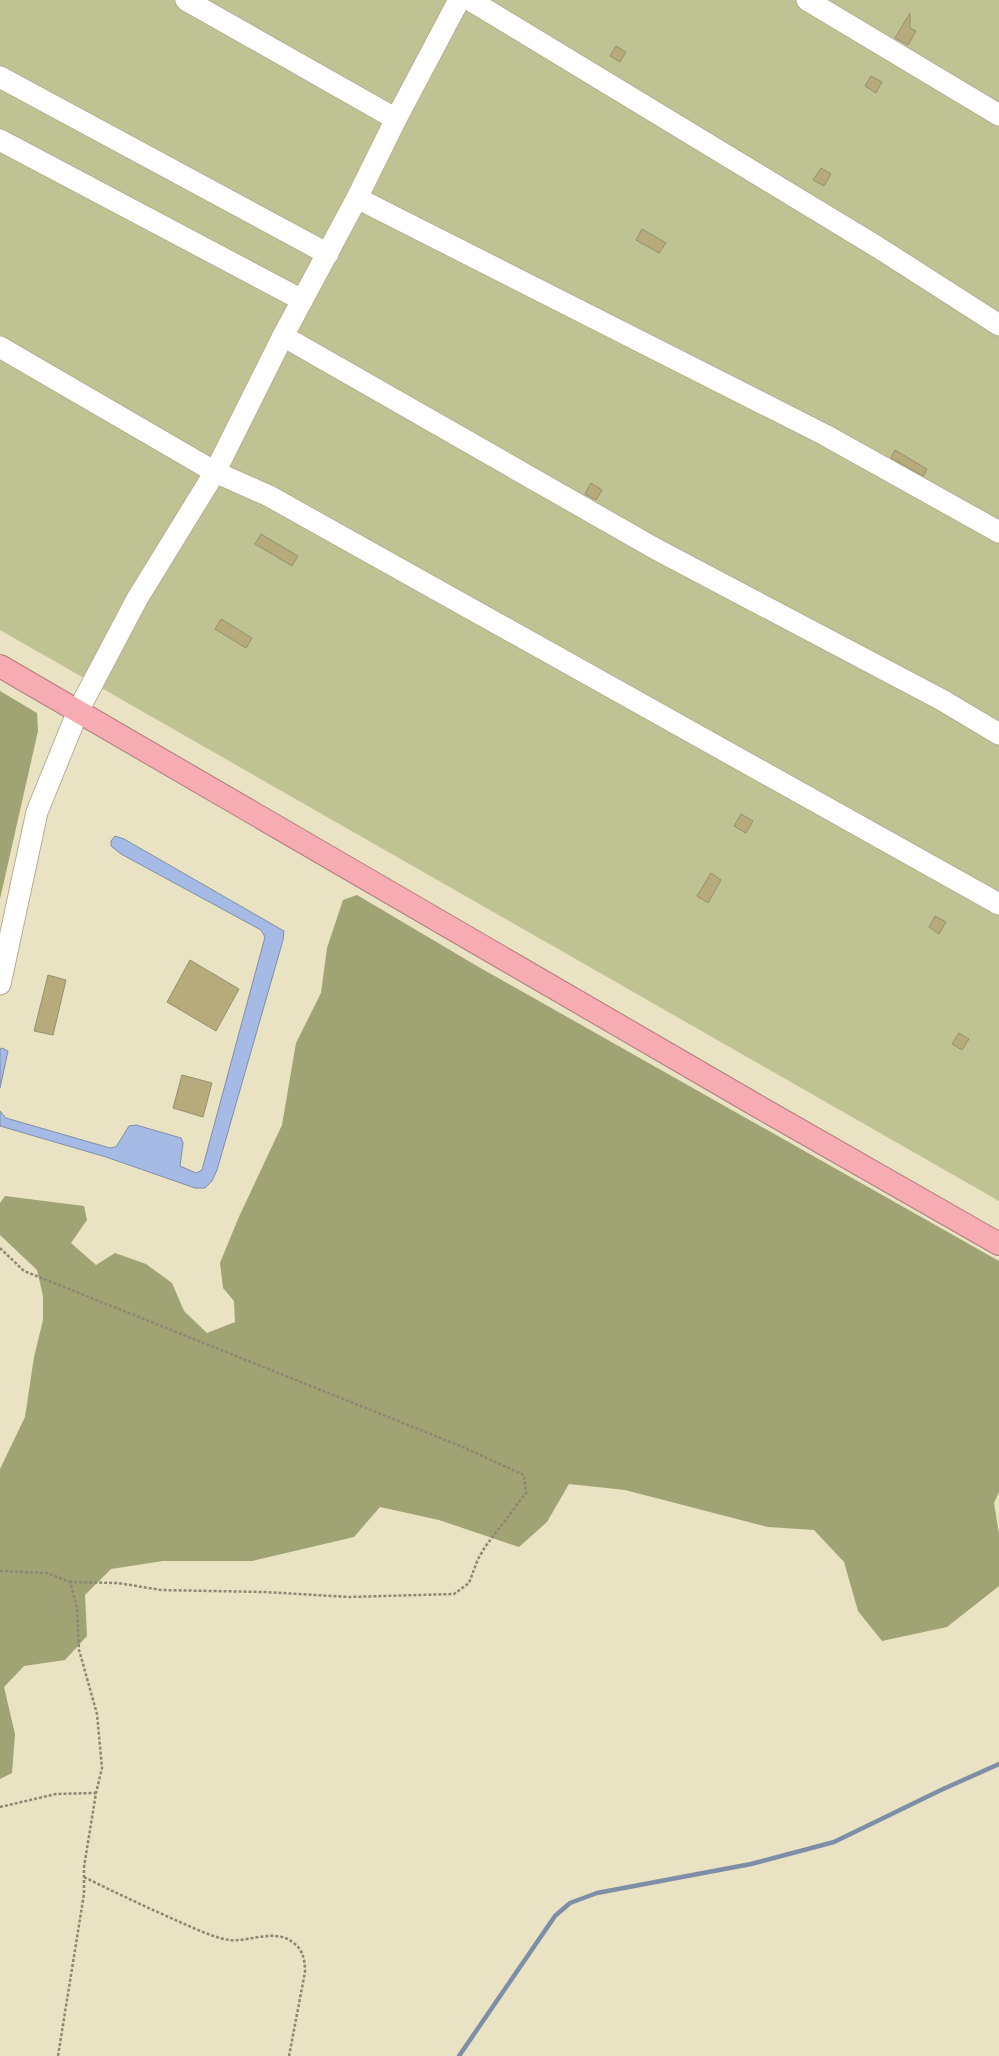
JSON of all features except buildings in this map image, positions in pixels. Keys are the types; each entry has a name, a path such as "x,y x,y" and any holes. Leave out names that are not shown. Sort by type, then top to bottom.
{"highway":[{"path":"0,666 754,1104 999,1244"}],"street":[{"path":"186,0 396,118"},
{"path":"0,984 37,812 78,711 137,599 215,472 302,300 357,198 396,118 459,0"},
{"path":"470,0 872,244 999,325"},
{"path":"807,0 999,115"},
{"path":"0,77 328,254"},
{"path":"0,140 302,300"},
{"path":"357,198 825,435 999,532"},
{"path":"284,336 654,548 942,700 999,734"},
{"path":"0,347 215,472 269,496 999,904"}],"path":[{"path":"0,1248 24,1271 458,1445 524,1475 526,1493 485,1547 478,1559 469,1583 454,1594 349,1597 265,1592 167,1590 118,1583 70,1582 47,1573 0,1571"},
{"path":"58,2056 84,1894 84,1877 96,1793 102,1768 97,1714 79,1650 77,1608 70,1582"},
{"path":"0,1807 56,1794 96,1793"},
{"path":"84,1877 143,1906 211,1935 229,1940 246,1940 262,1937 279,1937 291,1940 303,1954 305,1959 305,1972 289,2056"}],"green space":[{"path":"0,0 999,0 999,1201 0,630"},
{"path":"0,691 37,713 38,731 0,899"},
{"path":"357,895 477,966 999,1261 999,1492 994,1503 999,1534 999,1586 947,1627 882,1641 858,1611 844,1562 814,1530 768,1527 625,1490 569,1484 547,1522 519,1547 439,1520 380,1507 354,1537 252,1561 163,1561 111,1569 85,1595 87,1636 65,1660 24,1666 4,1687 15,1734 12,1773 0,1779 0,1469 25,1417 34,1357 43,1320 43,1296 37,1270 0,1235 0,1203 5,1196 84,1206 87,1220 71,1243 96,1265 115,1253 146,1264 172,1283 184,1311 207,1333 235,1322 234,1301 223,1288 220,1263 238,1219 282,1125 296,1043 321,993 327,948 343,900"}],"water":[{"path":"115,836 124,839 284,931 283,940 217,1170 212,1181 205,1188 195,1188 106,1157 0,1126 0,1111 6,1118 110,1148 116,1147 129,1126 136,1125 181,1138 183,1143 180,1166 196,1173 202,1170 265,937 261,930 121,854 111,846 111,841"},
{"path":"2,1048 8,1051 0,1088 0,1049"}],"waterway":[{"path":"459,2056 555,1916 570,1903 597,1893 751,1864 834,1842 941,1790 999,1764"}]}
